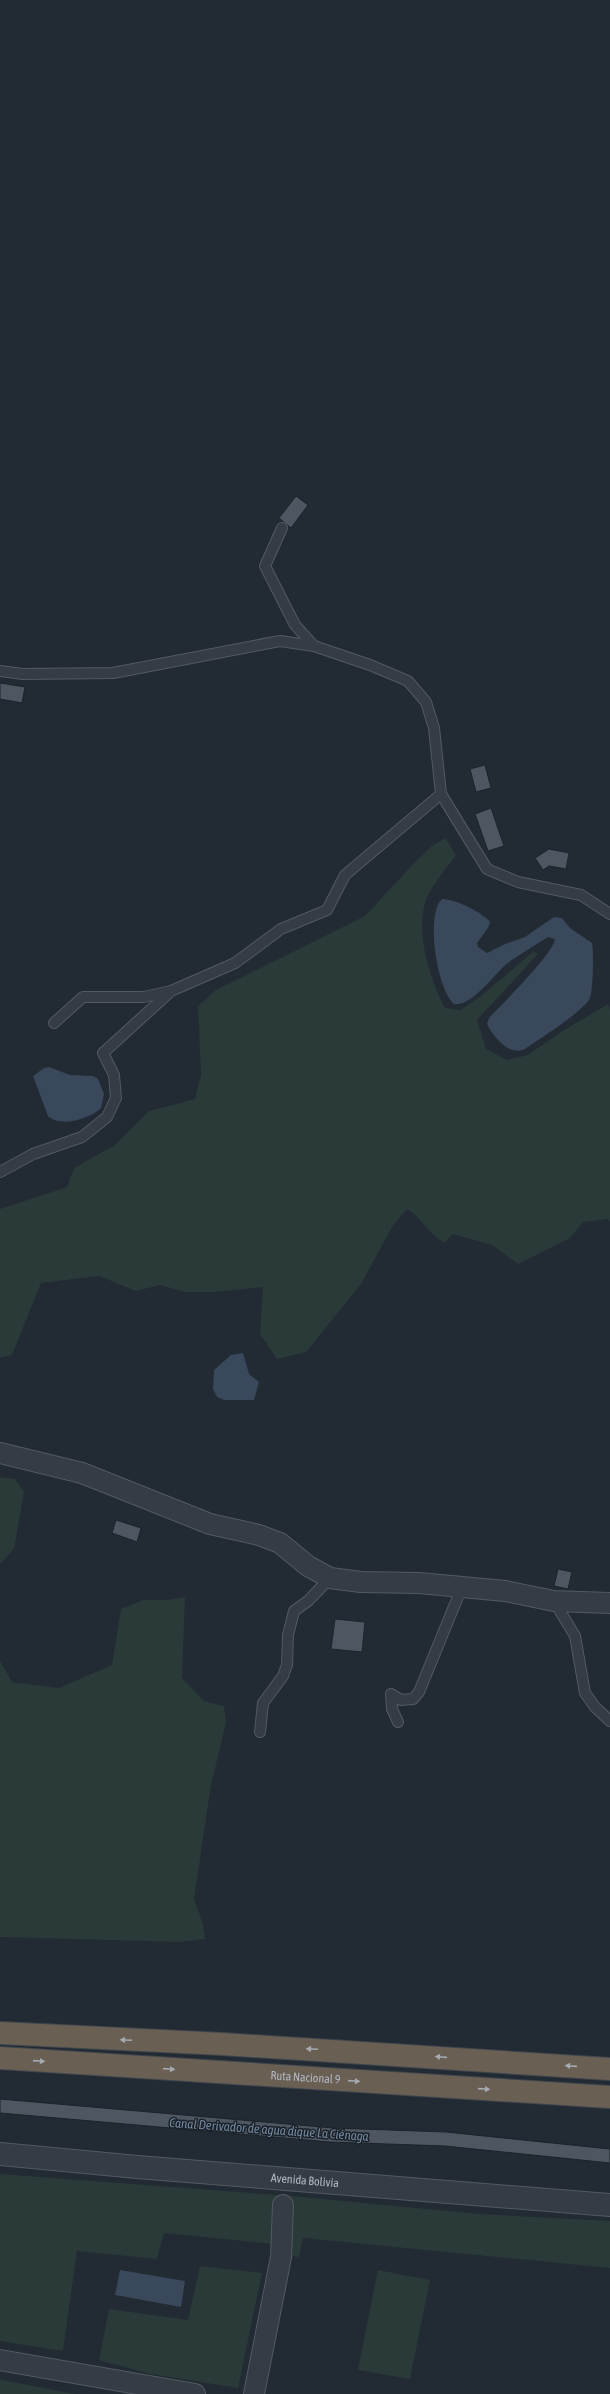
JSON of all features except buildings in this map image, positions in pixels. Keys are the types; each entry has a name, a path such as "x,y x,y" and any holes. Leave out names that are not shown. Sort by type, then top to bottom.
{"highway":[{"path":"0,2033 269,2046 610,2069"},
{"name":"Ruta Nacional 9","path":"0,2058 610,2097"}],"street":[{"path":"0,1453 82,1473 210,1524 259,1535 280,1543 308,1566 330,1578 362,1582 462,1587 505,1591 554,1601 610,1603"},
{"name":"Avenida Bolivia","path":"0,2154 137,2167 610,2205"},
{"path":"254,2394 281,2257 284,2205"},
{"path":"0,2360 93,2385 195,2394"}],"lane":[{"path":"282,528 265,566 296,625 314,646"},
{"path":"0,671 23,674 114,673 280,641 314,646 370,665 408,681 426,702 434,728 441,794 487,869 518,882 581,895 610,914"},
{"path":"54,1022 83,997 144,997 171,991 235,963 281,929 327,910 345,875 441,794"},
{"path":"0,1172 33,1154 82,1137 107,1117 116,1098 114,1075 102,1053 171,991"},
{"path":"260,1732 263,1703 283,1676 287,1665 288,1634 294,1611 308,1601 330,1578"},
{"path":"398,1722 392,1709 391,1694 401,1700 413,1699 419,1692 462,1587"},
{"path":"554,1601 575,1636 585,1693 595,1707 610,1721"}],"shaded area":[{"path":"446,838 456,856 439,878 427,898 422,929 426,957 434,984 445,1008 460,1010 477,999 534,951 538,954 477,1020 486,1049 507,1060 528,1055 561,1032 608,1004 610,1009 610,1222 608,1219 583,1222 570,1238 518,1264 492,1245 453,1234 444,1243 407,1209 394,1224 361,1284 306,1352 277,1359 260,1334 263,1287 215,1292 185,1292 160,1285 136,1291 99,1276 41,1283 12,1355 0,1358 0,1209 67,1187 74,1168 115,1145 149,1111 195,1099 201,1075 198,1006 216,990 365,916 416,861 433,845"},
{"path":"0,1477 15,1479 24,1492 14,1549 0,1564"},
{"path":"185,1597 182,1678 204,1701 224,1706 226,1723 211,1785 194,1899 203,1924 205,1939 181,1942 0,1937 0,1661 12,1682 59,1688 112,1665 121,1609 143,1600 167,1600"},
{"path":"0,2174 292,2196 479,2214 610,2221 610,2268 303,2238 299,2257 287,2256 273,2244 164,2233 157,2259 77,2251 63,2351 0,2341"},
{"path":"200,2266 262,2273 238,2388 150,2374 99,2360 109,2309 188,2320"},
{"path":"378,2270 430,2280 410,2379 358,2370"},
{"path":"0,2380 3,2380 74,2394 0,2394"}],"water":[{"path":"442,899 447,899 468,907 487,918 490,922 488,928 477,943 478,947 487,953 505,944 525,937 554,917 562,918 570,928 592,943 592,988 590,998 586,1004 525,1049 519,1051 513,1050 502,1044 487,1024 489,1018 537,966 552,946 555,939 548,937 524,952 503,967 476,995 469,1000 454,1004 448,996 443,984 438,969 435,952 434,920 437,907"},
{"path":"49,1067 70,1075 93,1076 98,1079 104,1094 101,1108 90,1116 75,1121 67,1122 53,1120 48,1116 33,1076 44,1068"},
{"path":"243,1353 249,1374 259,1382 254,1400 224,1400 217,1397 213,1389 214,1370 231,1355"},
{"path":"120,2270 185,2281 181,2307 115,2295"}],"water label":[{"name":"Canal Derivador de agua dique La Ciénaga","path":"269,2129"}]}
